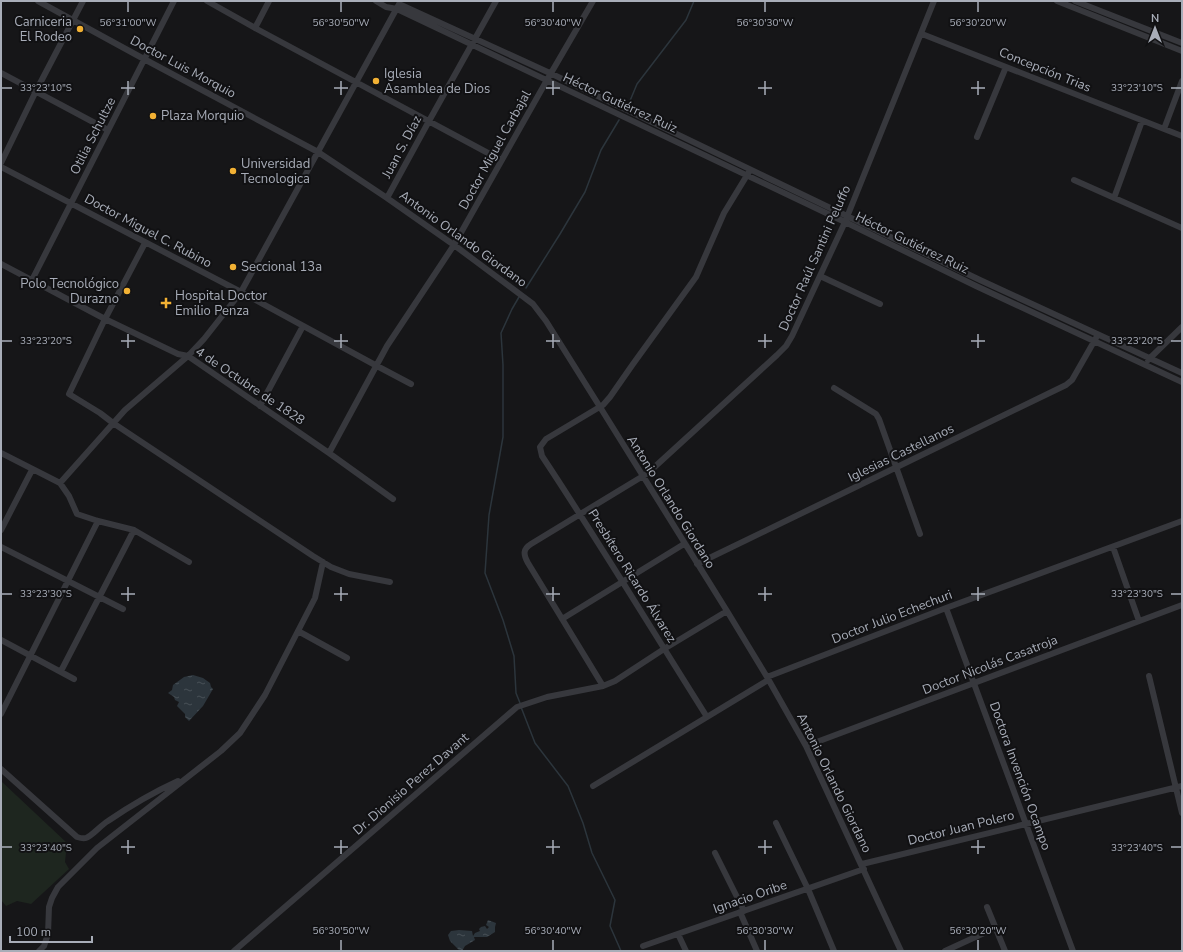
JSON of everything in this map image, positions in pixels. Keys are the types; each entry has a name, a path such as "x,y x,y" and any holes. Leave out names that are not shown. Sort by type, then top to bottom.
{"street":[{"name":"Doctor Luis Morquio","path":"38,1 318,152"},
{"path":"1,163 36,91 83,1"},
{"name":"Otilia Schultze","path":"32,280 174,1"},
{"path":"207,1 501,160"},
{"path":"255,28 269,1"},
{"path":"376,1 386,7 399,5"},
{"name":"Juan S. Díaz","path":"387,198 496,1"},
{"name":"Doctor Miguel Carbajal","path":"329,453 387,346 454,245 501,160 593,1"},
{"name":"Doctor Raúl Santini Peluffo","path":"562,619 528,563 524,552 531,544 653,469 782,351 792,336 845,222 934,1"},
{"path":"1057,1 1182,51"},
{"path":"1075,1 1182,43"},
{"path":"60,483 125,410 188,356 204,339 241,292 399,5"},
{"name":"Héctor Gutiérrez Ruiz","path":"399,5 471,44 547,80 1182,373"},
{"name":"Héctor Gutiérrez Ruiz","path":"399,5 552,74 749,172 845,222 983,289 1095,340 1182,382"},
{"name":"Concepción Trias","path":"922,34 1182,136"},
{"path":"977,137 1006,67"},
{"path":"1,72 108,130"},
{"path":"1164,129 1182,81"},
{"path":"1114,198 1142,121"},
{"name":"Antonio Orlando Giordano","path":"318,152 454,245 533,304 546,321 727,611 806,746 901,951"},
{"name":"Doctor Miguel C. Rubino","path":"1,167 241,292 411,384"},
{"path":"600,407 610,397 696,277 724,213 749,172"},
{"path":"1074,180 1182,228"},
{"path":"145,242 68,394 100,413 331,567 349,574 390,582"},
{"name":"4 de Octubre de 1828","path":"1,264 105,319 178,354 188,356 393,499"},
{"path":"820,276 880,304"},
{"path":"260,406 303,326"},
{"path":"1145,364 1182,327"},
{"name":"Iglesias Castellanos","path":"697,564 1066,385 1072,380 1098,334"},
{"path":"834,388 876,414 879,419 920,534"},
{"name":"Presbítero Ricardo Álvarez","path":"600,407 546,439 540,447 542,456 581,514 664,649 708,717"},
{"path":"1,453 60,483 77,514 134,530 190,562"},
{"path":"1,530 32,470"},
{"path":"1,714 98,521"},
{"name":"Doctor Julio Echechuri","path":"593,786 708,717 767,678 946,608 1182,521"},
{"path":"61,671 134,530"},
{"path":"603,686 562,619 684,544"},
{"path":"1,547 123,609"},
{"path":"1113,547 1139,621"},
{"path":"39,951 44,946 48,934 50,907 52,898 58,887 97,848 221,751 240,733 265,695 315,598 323,562"},
{"name":"Doctor Nicolás Casatroja","path":"806,746 1182,605"},
{"name":"Doctora Invención Ocampo","path":"946,608 1073,951"},
{"name":"Dr. Dionisio Perez Davant","path":"234,951 517,707 547,697 603,686 615,681 727,611"},
{"path":"298,631 347,658"},
{"path":"1,640 74,678"},
{"path":"1149,676 1179,787 1182,813"},
{"path":"1,769 72,833 82,839 87,838 107,822 152,794 185,779"},
{"name":"Doctor Juan Polero","path":"863,867 1026,824 1179,787"},
{"path":"776,824 808,889 834,951"},
{"path":"715,853 742,912 757,951"},
{"name":"Ignacio Oribe","path":"643,946 808,889 863,867"},
{"path":"987,907 1004,951"},
{"path":"945,951 995,928"},
{"path":"678,934 686,951"}],"shaded area":[{"path":"1,781 67,843 65,862 69,869 31,904 17,901 6,906 1,900"}],"water":[{"path":"193,675 203,678 210,683 213,689 203,706 189,721 185,717 185,714 177,706 179,702 168,693 172,690 173,685 184,677"},
{"path":"488,920 496,923 495,932 487,937 474,937 475,940 465,946 462,951 460,951 450,941 448,935 451,931 472,931 473,936 475,933 480,931 479,929 481,927 485,926 487,929 489,927 486,925"}],"waterway":[{"path":"627,108 637,84 686,20 694,1"},
{"path":"526,288 585,192 601,150 619,120"},
{"path":"519,297 501,333 503,365 503,437 489,515 485,573 503,620 514,656 516,693 520,703"},
{"path":"521,707 535,743 568,786 583,823 592,853 615,900 610,926 621,951"}],"place":[{"name":"Carniceria El Rodeo","path":"80,29"},
{"name":"Iglesia Asamblea de Dios","path":"376,81"},
{"name":"Plaza Morquio","path":"153,116"},
{"name":"Universidad Tecnologica","path":"233,171"},
{"name":"Seccional 13a","path":"233,267"},
{"name":"Polo Tecnológico Durazno","path":"127,291"},
{"name":"Hospital Doctor Emilio Penza","path":"166,303"}]}
